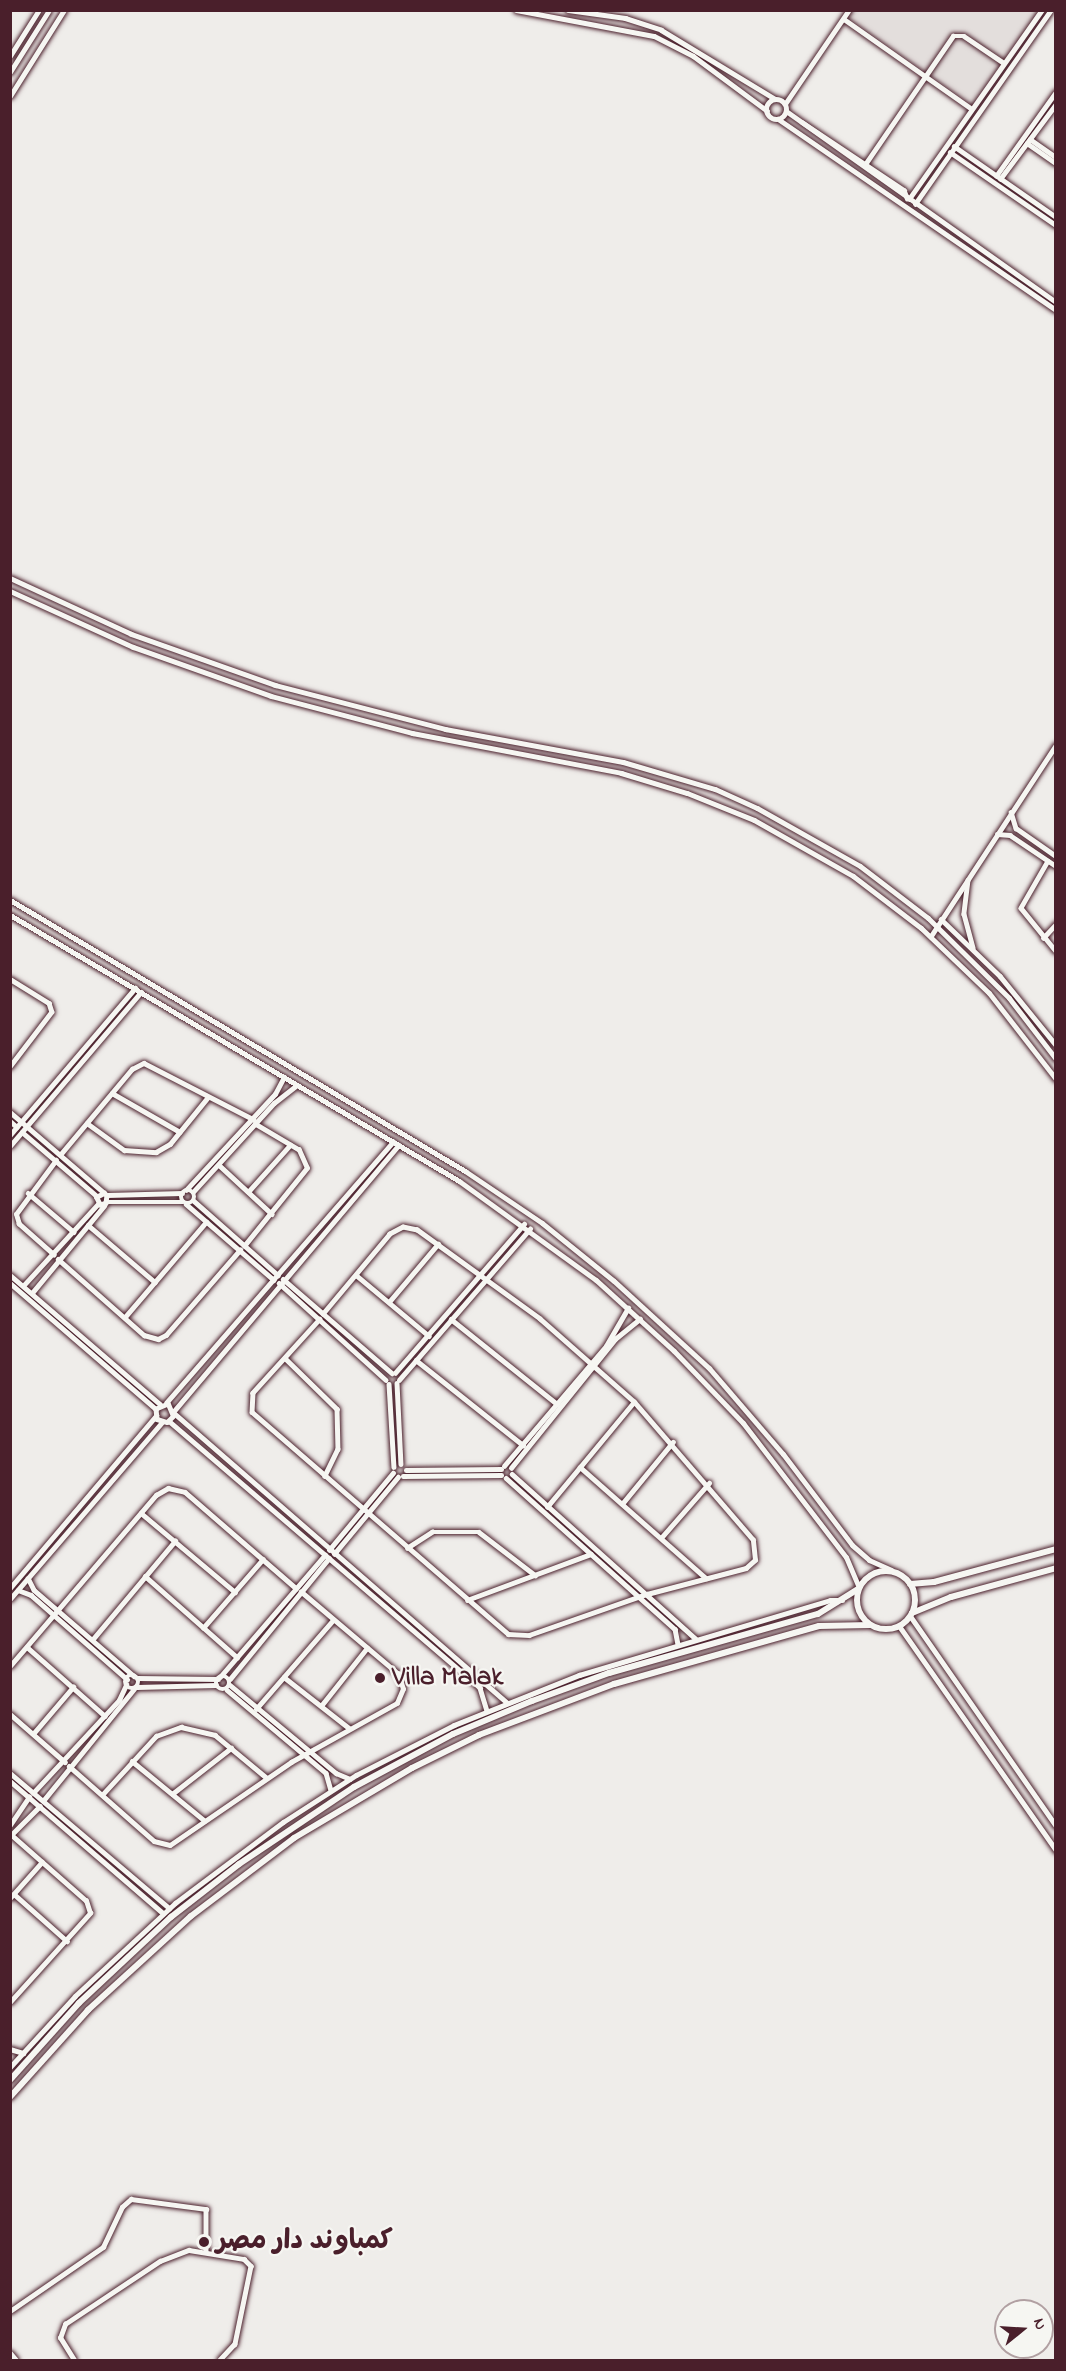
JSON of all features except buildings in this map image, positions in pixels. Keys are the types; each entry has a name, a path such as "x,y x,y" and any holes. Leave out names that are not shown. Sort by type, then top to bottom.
{"main road":[{"path":"910,1584 941,1580 1056,1549"},
{"path":"10,2097 127,1972 230,1885 370,1791 470,1739 614,1684 811,1628 870,1625 885,1629 899,1626 911,1615 951,1597 1056,1568"},
{"path":"10,2080 120,1963 222,1876 354,1787 453,1734 582,1683 818,1614 844,1601 869,1575 891,1570 910,1584 915,1598 911,1615"},
{"path":"858,1588 859,1612 870,1625"},
{"path":"682,1643 687,1651"},
{"path":"238,1864 245,1874"},
{"path":"222,1876 230,1885"}],"street":[{"path":"10,56 39,10"},
{"path":"10,72 49,10"},
{"path":"10,96 64,10"},
{"path":"516,10 644,32 693,56 766,111 1056,310"},
{"path":"568,10 625,18 661,30 785,104"},
{"path":"849,10 785,104 786,111 1056,302"},
{"path":"908,198 1042,10"},
{"path":"915,204 1051,10"},
{"path":"844,18 972,109"},
{"path":"39,27 49,34"},
{"path":"866,163 925,76 957,34 1004,63"},
{"path":"30,41 41,47"},
{"path":"998,177 1056,92"},
{"path":"766,111 775,99"},
{"path":"998,177 1056,104"},
{"path":"778,119 786,111"},
{"path":"800,123 809,122 904,190 908,198"},
{"path":"1028,141 1056,157"},
{"path":"1028,141 1056,163"},
{"path":"954,146 1056,217"},
{"path":"950,152 1056,225"},
{"path":"10,578 131,634 275,685 455,731 623,762 715,789 830,847 908,901 937,926 1009,998 1056,1059"},
{"path":"10,591 141,650 322,711 460,743 596,767 687,793 803,845 902,911 931,936 989,993 1056,1079"},
{"path":"931,936 1056,745"},
{"path":"1048,756 1056,750"},
{"path":"1011,812 1019,830 1055,853"},
{"path":"1014,837 1019,830"},
{"path":"997,834 1014,837 1056,866"},
{"path":"1048,861 1021,905 1025,918 1056,951"},
{"path":"969,876 964,914 974,950"},
{"path":"10,900 311,1079 525,1210 682,1341 745,1407 852,1545 875,1565 891,1570"},
{"path":"902,911 908,901"},
{"path":"10,915 399,1145 524,1224 628,1308 674,1351 743,1423 815,1513 842,1552 858,1588"},
{"path":"941,919 974,950 1056,1046"},
{"path":"1043,938 1056,924"},
{"path":"10,979 49,1003 52,1012 10,1067"},
{"path":"10,1135 135,988"},
{"path":"10,1146 141,992"},
{"path":"92,1039 97,1044"},
{"path":"10,1055 16,1060"},
{"path":"148,1063 208,1097 254,1121 303,1154 307,1168 272,1214 162,1338 148,1337 56,1257 17,1219 17,1208 135,1066 148,1063"},
{"path":"66,1070 71,1074"},
{"path":"184,1192 230,1148 254,1121 284,1077"},
{"path":"305,1089 311,1079"},
{"path":"254,1121 297,1085"},
{"path":"326,1102 331,1092"},
{"path":"112,1093 180,1132"},
{"path":"87,1123 119,1148 135,1152 158,1151 180,1132 208,1097"},
{"path":"10,1112 97,1196 98,1204"},
{"path":"10,1121 18,1127"},
{"path":"22,1132 105,1194 106,1203 56,1257 22,1286"},
{"path":"279,1279 324,1219 393,1142"},
{"path":"248,1192 290,1145"},
{"path":"10,1599 87,1508 174,1412 219,1350 279,1279 399,1145"},
{"path":"97,1196 193,1192 219,1166 230,1148"},
{"path":"219,1166 272,1214"},
{"path":"184,1192 185,1203 279,1279 323,1318 388,1382 398,1382"},
{"path":"193,1192 194,1201 219,1229"},
{"path":"28,1193 74,1232"},
{"path":"32,1293 74,1232 98,1204 194,1201"},
{"path":"324,1219 330,1223"},
{"path":"124,1317 206,1221"},
{"path":"88,1224 155,1282"},
{"path":"401,1477 394,1470 388,1382 524,1224"},
{"path":"413,1228 438,1244 487,1278 594,1365 673,1442 753,1539 757,1553 746,1568 647,1594 519,1637 502,1630 250,1408 253,1393 323,1318 356,1275 398,1229 413,1228"},
{"path":"398,1382 530,1229"},
{"path":"389,1302 438,1244"},
{"path":"10,1275 156,1409"},
{"path":"356,1275 429,1336"},
{"path":"10,1283 160,1404"},
{"path":"503,1472 557,1404 594,1365 622,1325 628,1308"},
{"path":"323,1318 394,1373 398,1382 401,1464 406,1470 442,1473"},
{"path":"451,1319 557,1404"},
{"path":"503,1472 511,1467 615,1339 640,1319"},
{"path":"656,1334 665,1325"},
{"path":"674,1351 682,1341"},
{"path":"10,1588 156,1416 156,1409 160,1404 166,1403 219,1350"},
{"path":"285,1358 337,1409 338,1449 325,1476"},
{"path":"416,1360 523,1445"},
{"path":"547,1507 634,1402"},
{"path":"166,1403 276,1508 480,1688 487,1711"},
{"path":"156,1416 166,1421 276,1508"},
{"path":"622,1504 673,1442"},
{"path":"329,1554 401,1464"},
{"path":"511,1467 512,1474"},
{"path":"580,1467 706,1578"},
{"path":"216,1686 219,1678 237,1657 406,1470"},
{"path":"503,1472 675,1629 682,1643"},
{"path":"401,1477 442,1473 503,1472 512,1474 696,1639"},
{"path":"661,1538 709,1483"},
{"path":"10,1666 160,1492 177,1488 398,1674 402,1694 397,1703 303,1754 174,1844 162,1845 10,1714"},
{"path":"81,1504 87,1508"},
{"path":"815,1513 824,1507"},
{"path":"141,1513 235,1592"},
{"path":"407,1548 432,1532 479,1532 535,1575"},
{"path":"93,1639 175,1541"},
{"path":"842,1552 852,1545"},
{"path":"467,1600 591,1554"},
{"path":"204,1628 263,1559"},
{"path":"146,1576 237,1657"},
{"path":"28,1578 57,1612 126,1682 136,1688 216,1686 229,1688 309,1751 350,1779"},
{"path":"10,1825 31,1795 67,1764 136,1688 135,1677 93,1639 57,1612 18,1590"},
{"path":"229,1688 230,1679 298,1590"},
{"path":"378,1597 507,1702"},
{"path":"11,2066 163,1913 331,1790 350,1779 507,1702 682,1643 830,1600 844,1601"},
{"path":"911,1615 1056,1826"},
{"path":"256,1709 333,1620"},
{"path":"899,1626 1056,1850"},
{"path":"27,1647 105,1716"},
{"path":"321,1706 367,1648"},
{"path":"927,1665 938,1656"},
{"path":"12,1998 87,1921 90,1908 11,1835 42,1804 67,1764 105,1716 126,1682 135,1677 230,1679"},
{"path":"284,1677 349,1728"},
{"path":"33,1734 73,1687"},
{"path":"229,1688 329,1776 331,1790"},
{"path":"102,1795 156,1736 181,1727 207,1731 267,1778"},
{"path":"172,1794 231,1748"},
{"path":"132,1761 205,1821"},
{"path":"10,1773 31,1795"},
{"path":"10,1781 31,1795 169,1908"},
{"path":"42,1804 163,1913"},
{"path":"42,1862 12,1896 68,1941"},
{"path":"10,2049 23,2054"},
{"path":"10,2311 103,2247 122,2207 131,2199 206,2209 206,2252"},
{"path":"74,2361 60,2338 65,2325 166,2258 189,2250 244,2259 251,2266 235,2346 220,2361"},
{"path":"10,2353 16,2361"}],"shaded area":[{"path":"848,10 1042,11 974,106 845,15"}],"place":[{"name":"Villa Malak","path":"380,1678"},
{"name":"كمباوند دار مصر","path":"204,2242"}]}
